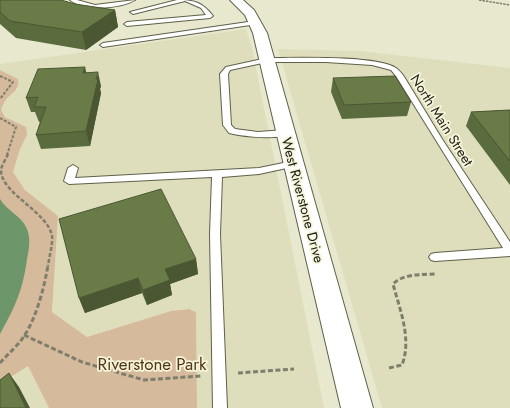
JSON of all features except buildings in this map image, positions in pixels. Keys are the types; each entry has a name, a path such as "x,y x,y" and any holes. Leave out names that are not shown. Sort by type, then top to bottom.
{"street":[{"name":"West Riverstone Drive","path":"236,0 250,13 260,33 357,408"}],"lane":[{"path":"74,0 85,6 95,7 132,0"},
{"path":"127,24 210,16 203,7 186,0 133,12"},
{"path":"103,45 133,38 255,23"},
{"name":"North Main Street","path":"285,133 258,135 232,131 227,125 224,74 228,68 267,60 360,61 393,69 399,75 438,140 510,251"},
{"path":"73,168 69,181 259,171 293,164"},
{"path":"217,174 215,234 220,408"},
{"path":"435,257 510,251"}],"path":[{"path":"479,0 510,5"},
{"path":"0,76 13,82 4,96 0,99"},
{"path":"0,118 16,128 12,144 1,170 3,178 9,187 47,224 52,236 45,283 30,325 20,342 0,363"},
{"path":"389,368 402,365 405,359 406,351 406,332 393,284 396,280 402,278 443,274"},
{"path":"24,335 82,362 144,380 294,369"}],"shaded area":[{"path":"246,29 252,48 324,408 197,408 196,312 193,310 183,309 171,311 87,337 52,312 58,216 25,190 13,172 20,149 27,135 5,117 1,110 5,101 18,89 18,79 0,70 0,64"},
{"path":"278,49 360,51 510,68 510,408 382,408"},
{"path":"0,199 6,207 25,224 28,233 29,248 21,289 14,307 0,334"},
{"path":"28,366 49,408 0,408 0,384"}],"green space":[{"name":"Riverstone Park","path":"0,70 18,79 17,89 5,101 1,110 5,117 26,127 27,135 20,149 13,172 25,190 58,216 52,312 87,337 171,311 189,309 196,312 197,408 49,408 28,366 0,384"}]}
